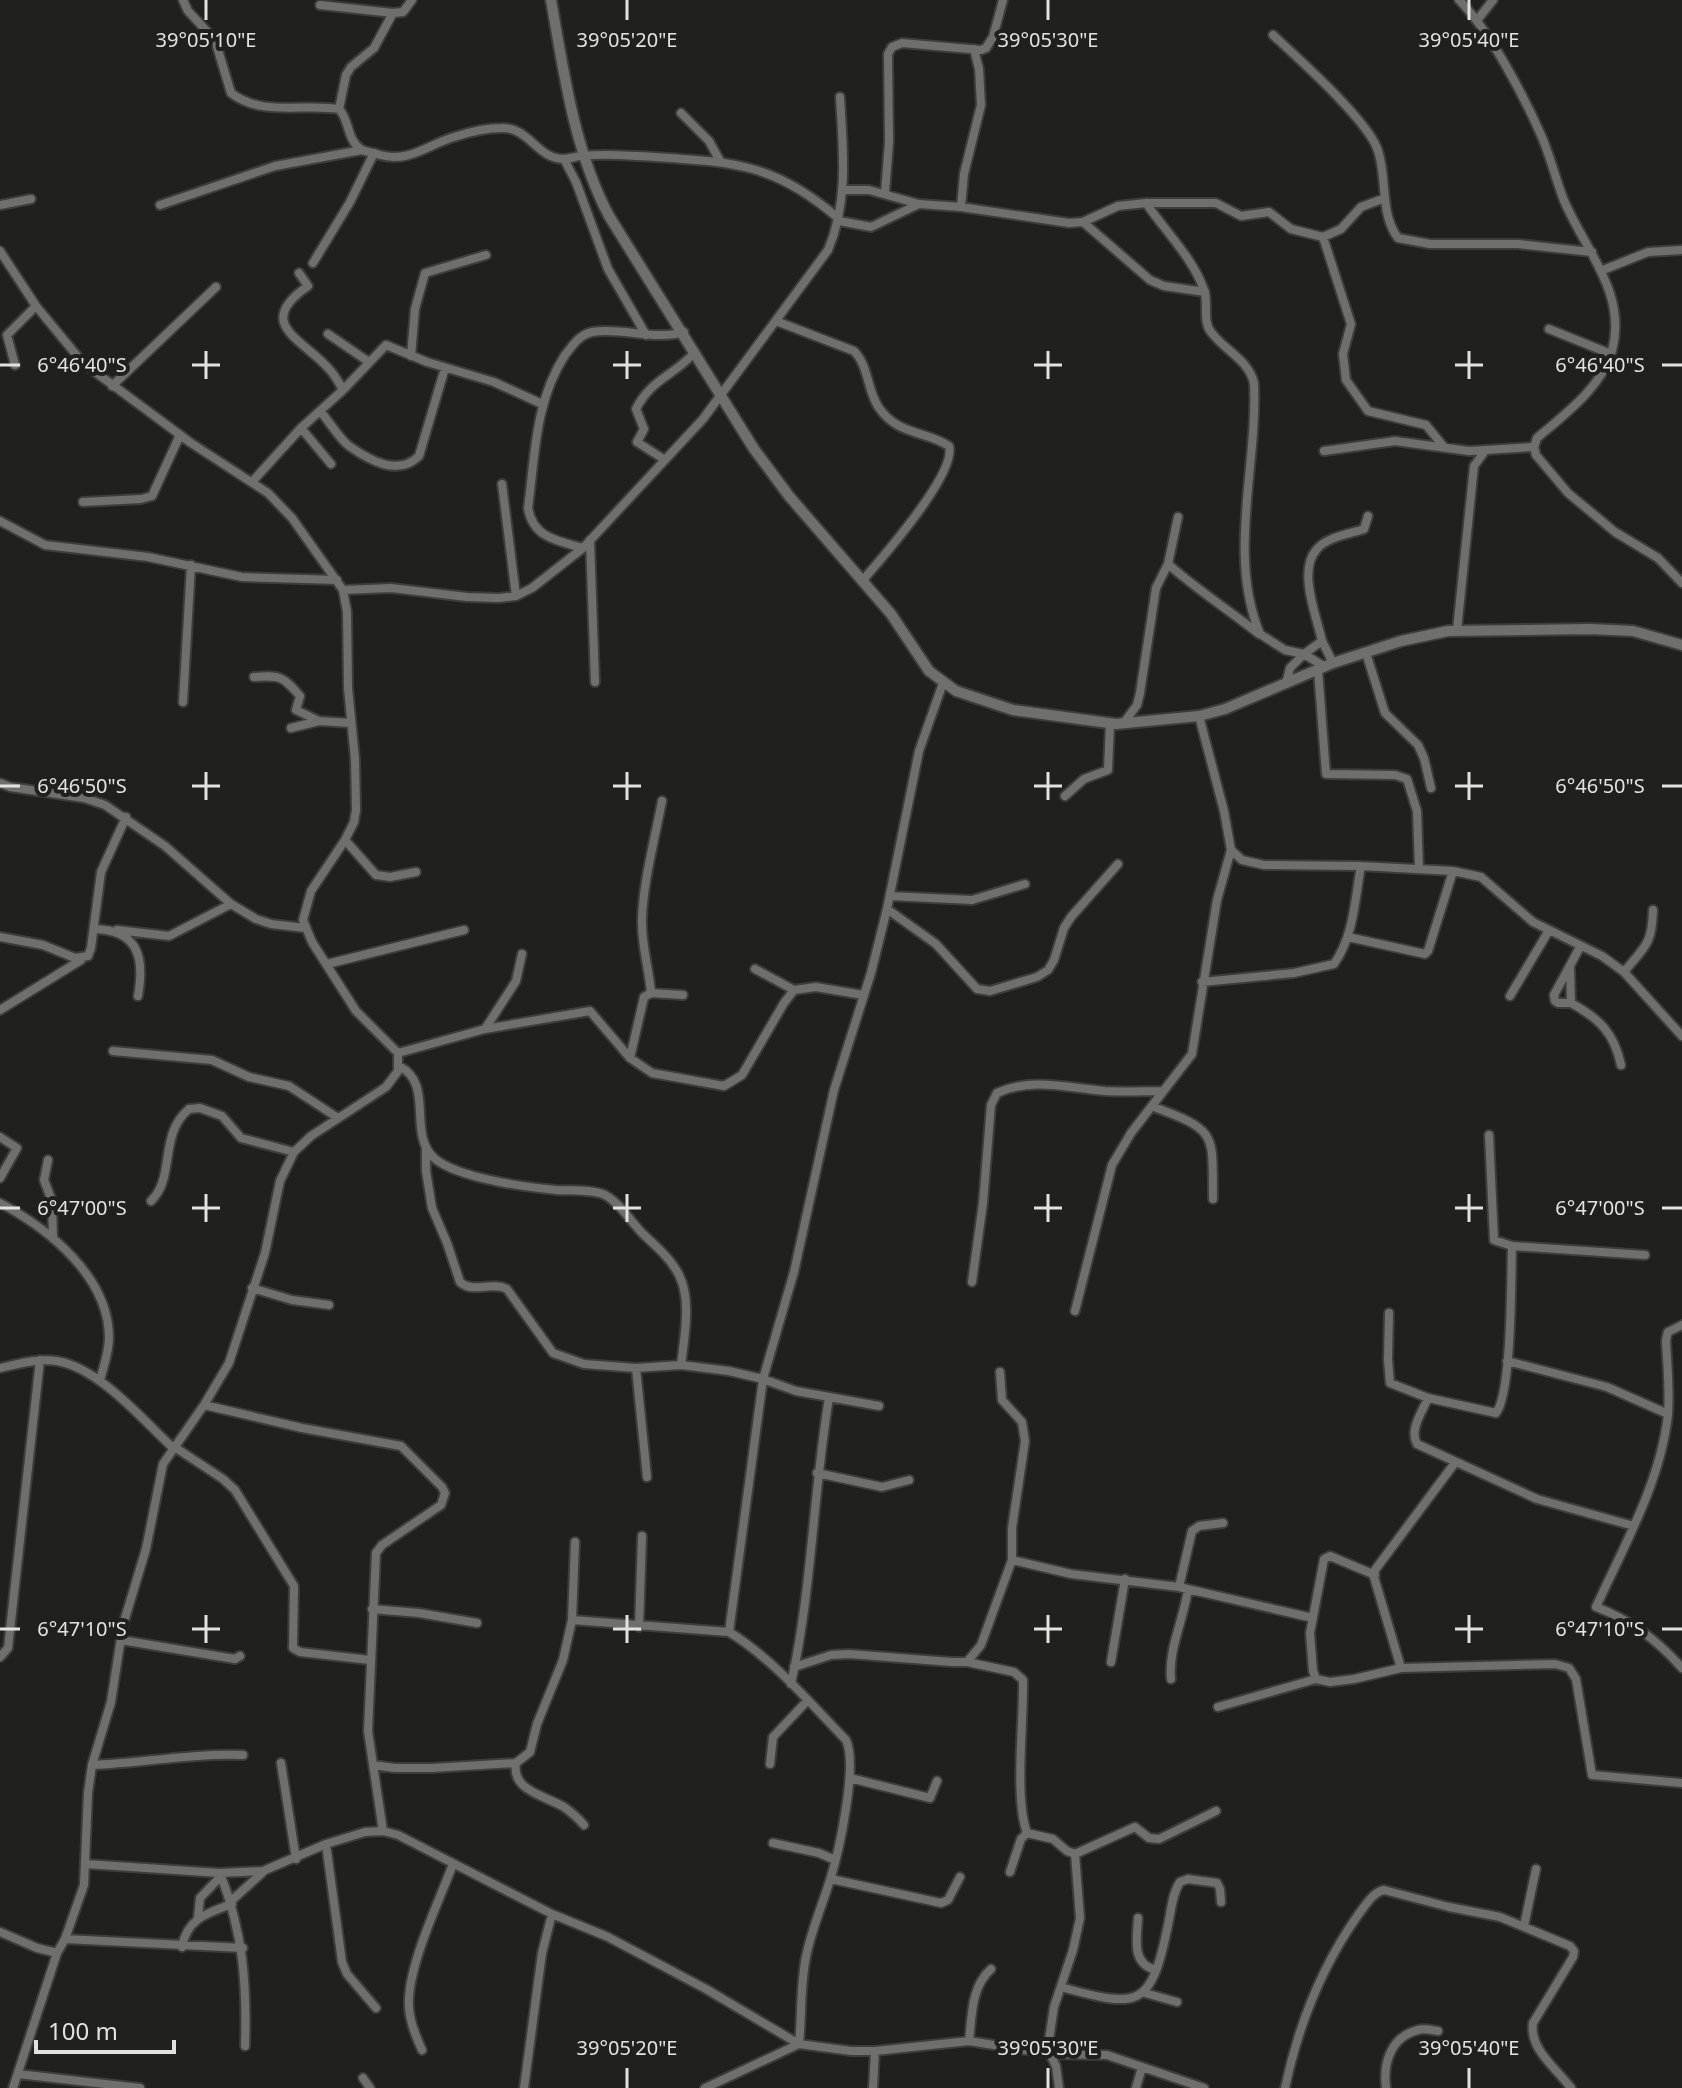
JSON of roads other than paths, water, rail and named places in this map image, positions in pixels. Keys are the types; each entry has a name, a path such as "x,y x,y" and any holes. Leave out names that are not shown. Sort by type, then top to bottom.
{"street":[{"path":"183,0 188,11 215,40 231,93 251,104 339,109 343,112 348,133 362,150"},
{"path":"320,5 393,13 403,12 412,0"},
{"path":"551,0 582,155 592,184 609,216 754,449 789,496 891,614 929,671 956,691 1013,710 1123,724 1199,716 1225,709 1325,667 1401,641 1457,630 1633,631 1682,645"},
{"path":"885,193 889,142 888,54 892,47 902,43 986,48 993,37 1003,0"},
{"path":"1459,0 1478,19 1541,134 1564,202 1603,270 1611,294 1615,325 1611,354 1594,383 1537,438 1534,447 1536,455 1568,493 1615,532 1658,558 1682,583"},
{"path":"1478,19 1493,0"},
{"path":"339,109 346,75 374,48 393,13"},
{"path":"1273,35 1354,116 1377,147 1385,198 1398,238 1430,244 1518,244 1592,252"},
{"path":"961,207 964,174 981,105 979,69 974,49"},
{"path":"343,590 391,588 467,597 516,596 532,588 583,548 721,395 828,250 839,220 842,190 840,97"},
{"path":"681,113 709,141 720,161"},
{"path":"160,205 275,166 362,150 401,158 454,137 506,128 520,130 542,152 564,159 582,155 720,161 750,166 804,190 839,220 871,227 919,204"},
{"path":"313,263 350,202 374,153"},
{"path":"564,159 576,182 608,269 646,335"},
{"path":"842,190 869,190 919,204 1069,223 1083,222 1118,206 1216,203 1241,216 1269,212 1291,229 1323,237 1341,229 1361,207 1385,198"},
{"path":"0,205 31,199"},
{"path":"1146,203 1196,272 1205,292 1211,333 1246,365 1254,383 1245,564 1246,589 1260,634"},
{"path":"1083,222 1150,280 1164,286 1205,292"},
{"path":"1323,237 1351,324 1343,354 1346,380 1368,411 1426,425 1444,447"},
{"path":"1603,270 1648,252 1682,250"},
{"path":"0,251 36,306 83,363 180,435 268,493 286,511 343,590 347,612 348,688 356,810 345,840 311,891 303,920 356,1011 398,1053 399,1066 386,1087 311,1136 294,1152 280,1181 271,1229 229,1363 204,1405 173,1447 161,1473 146,1549 125,1616 111,1702 92,1765 84,1885 57,1953 13,2088"},
{"path":"411,356 417,301 425,273 486,255"},
{"path":"299,273 308,286 295,295 285,308 283,318 295,341 329,369 343,390"},
{"path":"112,386 216,287"},
{"path":"15,365 7,335 36,306"},
{"path":"776,321 854,351 861,358 878,407 906,431 949,446 951,453 948,462 930,494 863,580"},
{"path":"1549,329 1611,354"},
{"path":"583,548 542,533 534,527 528,508 542,404 558,367 574,342 595,331 646,335 684,332"},
{"path":"328,334 369,362"},
{"path":"252,482 301,428 386,345 445,368 484,378 542,404"},
{"path":"665,460 637,442 643,436 644,429 636,409 648,389 670,371 686,363 695,352"},
{"path":"320,411 347,445 391,467 412,463 419,456 445,368"},
{"path":"301,428 331,464"},
{"path":"83,502 152,496 180,435"},
{"path":"1324,451 1395,441 1485,451 1534,447"},
{"path":"1457,630 1474,466 1485,451"},
{"path":"502,484 516,596"},
{"path":"1368,516 1364,529 1327,541 1317,549 1308,571 1311,602 1322,641 1325,667 1326,774 1395,775 1407,779 1417,811 1419,869"},
{"path":"1123,724 1137,705 1156,588 1168,564 1178,517"},
{"path":"0,521 45,545 148,557 242,577 337,580"},
{"path":"590,539 595,682"},
{"path":"1168,564 1180,577 1213,597 1260,634 1285,650 1304,654 1325,667"},
{"path":"183,702 191,565"},
{"path":"1286,684 1290,668 1322,641"},
{"path":"1366,653 1385,713 1418,745 1431,788"},
{"path":"254,677 278,676 284,679 300,696 296,710 319,721"},
{"path":"729,1632 763,1379 794,1272 834,1090 887,909 919,751 943,683"},
{"path":"1075,1311 1107,1178 1118,1153 1192,1054 1198,1030 1202,982 1217,900 1231,850 1199,716"},
{"path":"291,728 319,721 351,723"},
{"path":"1065,796 1084,779 1108,770 1110,724"},
{"path":"0,783 84,798 105,805 165,846 231,904 271,924 305,928"},
{"path":"651,993 642,917 662,801"},
{"path":"0,1010 88,956 101,872 126,817"},
{"path":"345,840 376,875 390,877 416,872"},
{"path":"1231,850 1242,860 1264,865 1419,869 1481,877 1548,932 1602,956 1624,972 1682,1036"},
{"path":"887,909 936,944 977,989 990,991 1037,977 1048,970 1071,917 1118,864"},
{"path":"1202,982 1319,969 1334,964 1348,937 1361,866"},
{"path":"1348,937 1425,954 1441,915 1453,871"},
{"path":"890,896 972,900 1025,884"},
{"path":"94,929 169,936 231,904"},
{"path":"1624,972 1652,934 1653,910"},
{"path":"117,930 131,942 138,957 141,981 138,996"},
{"path":"327,964 464,930"},
{"path":"1510,996 1548,932"},
{"path":"0,937 43,945 83,959"},
{"path":"1580,947 1554,995 1558,1003 1571,1003 1608,1030 1616,1042 1621,1065"},
{"path":"485,1029 516,981 522,954"},
{"path":"1570,966 1571,1003"},
{"path":"755,969 794,990 816,987 863,995"},
{"path":"398,1053 485,1029 590,1011 630,1058 652,1073 724,1086 742,1075 794,990"},
{"path":"630,1058 642,999 651,993 683,995"},
{"path":"113,1051 212,1060 249,1077 289,1086 338,1118"},
{"path":"399,1066 407,1070 417,1084 432,1208 460,1282 464,1287 496,1285 507,1289 553,1353 584,1364 636,1368 681,1365 729,1371 796,1391 879,1406"},
{"path":"972,1282 983,1203 991,1105 997,1093 1025,1084 1069,1085 1103,1091 1163,1091"},
{"path":"1154,1107 1189,1120 1208,1136 1213,1145 1213,1199"},
{"path":"151,1201 160,1189 173,1128 189,1109 200,1108 222,1116 241,1138 294,1152"},
{"path":"1489,1135 1494,1236 1497,1241 1512,1246 1645,1255"},
{"path":"0,1137 17,1150 0,1178"},
{"path":"426,1147 433,1157 462,1173 553,1190 598,1193 616,1203 680,1277 685,1308 681,1365"},
{"path":"48,1160 44,1180 52,1201 53,1238"},
{"path":"0,1203 22,1215 71,1254 101,1302 109,1340 100,1381"},
{"path":"1389,1313 1390,1383 1428,1398 1496,1413 1501,1405 1507,1361 1512,1246"},
{"path":"252,1288 292,1300 329,1305"},
{"path":"1682,1325 1668,1332 1666,1340 1668,1414 1652,1479 1596,1607 1634,1625 1665,1649 1682,1668"},
{"path":"0,1657 10,1640 40,1360"},
{"path":"0,1368 40,1360 58,1361 77,1367 100,1381 173,1447 235,1490 290,1579 295,1595 291,1633 293,1648 300,1652 370,1660"},
{"path":"1507,1361 1607,1387 1668,1414"},
{"path":"636,1368 647,1477"},
{"path":"967,1662 981,1645 1012,1560 1012,1528 1025,1430 1022,1422 1002,1400 1000,1372"},
{"path":"791,1684 811,1553 817,1473 829,1398"},
{"path":"1428,1398 1413,1438 1417,1444 1454,1464 1537,1499 1634,1526"},
{"path":"204,1405 317,1431 401,1446 445,1493 441,1505 378,1548 372,1609 368,1731 383,1831"},
{"path":"1401,1668 1375,1575 1378,1564 1454,1464"},
{"path":"817,1473 882,1487 909,1480"},
{"path":"1171,1679 1172,1653 1183,1618 1192,1531 1199,1526 1223,1523"},
{"path":"639,1627 642,1536"},
{"path":"373,1765 432,1768 516,1763 530,1752 537,1724 563,1660 572,1620 575,1542"},
{"path":"1316,1679 1310,1641 1326,1557 1375,1575"},
{"path":"1012,1560 1071,1574 1184,1588 1313,1618"},
{"path":"1111,1662 1125,1579"},
{"path":"372,1609 477,1623"},
{"path":"572,1620 729,1632 746,1642 846,1740 851,1755 850,1778 831,1879 806,1957 799,2044"},
{"path":"121,1640 235,1659 240,1656"},
{"path":"794,1667 831,1655 849,1654 967,1662 1014,1672 1023,1680 1021,1781 1023,1822 1027,1833"},
{"path":"1218,1707 1316,1679 1330,1682 1354,1679 1401,1668 1555,1664 1569,1668 1576,1679 1592,1775 1682,1783"},
{"path":"770,1764 773,1737 807,1701"},
{"path":"92,1765 144,1763 212,1754 243,1755"},
{"path":"281,1763 296,1859"},
{"path":"516,1763 517,1779 541,1799 563,1806 584,1825"},
{"path":"850,1778 930,1798 937,1781"},
{"path":"1027,1833 1053,1839 1075,1854 1135,1827 1149,1838 1159,1839 1216,1811"},
{"path":"86,1864 220,1874 263,1871 326,1844 365,1832 383,1831 398,1835 552,1914 608,1937 706,1989 799,2044 875,2051 969,2041 1048,2054 1107,2055 1204,2088"},
{"path":"1010,1872 1021,1839 1027,1833"},
{"path":"773,1843 819,1853 835,1860"},
{"path":"326,1844 342,1962 347,1974 376,2008"},
{"path":"1059,2088 1056,2066 1048,2054 1054,2007 1073,1950 1081,1913 1075,1854"},
{"path":"422,2050 412,2026 409,1996 416,1965 453,1864"},
{"path":"1524,1926 1536,1869"},
{"path":"182,1947 188,1928 198,1917 232,1902 263,1871"},
{"path":"220,1874 232,1902 243,1948 247,1999 245,2046"},
{"path":"198,1917 200,1898 220,1874"},
{"path":"831,1879 941,1903 948,1900 960,1877"},
{"path":"1061,1987 1113,2000 1135,1998 1145,1993 1156,1970 1180,1882 1188,1879 1217,1883 1221,1902"},
{"path":"1285,2088 1304,2024 1331,1955 1361,1910 1379,1891 1500,1917 1570,1946 1574,1951 1573,1957 1533,2023 1531,2035 1571,2088"},
{"path":"524,2088 542,1953 552,1914"},
{"path":"1138,1918 1139,1959 1146,1967 1156,1970"},
{"path":"0,1932 57,1953"},
{"path":"65,1939 243,1948"},
{"path":"969,2041 976,1993 984,1975 991,1969"},
{"path":"1145,1993 1177,2002"},
{"path":"1386,2088 1384,2071 1388,2056 1397,2042 1418,2030 1438,2031"},
{"path":"705,2088 799,2044"},
{"path":"873,2088 875,2051"},
{"path":"1136,2088 1142,2067"},
{"path":"18,2074 140,2088"},
{"path":"363,2078 370,2088"}]}
